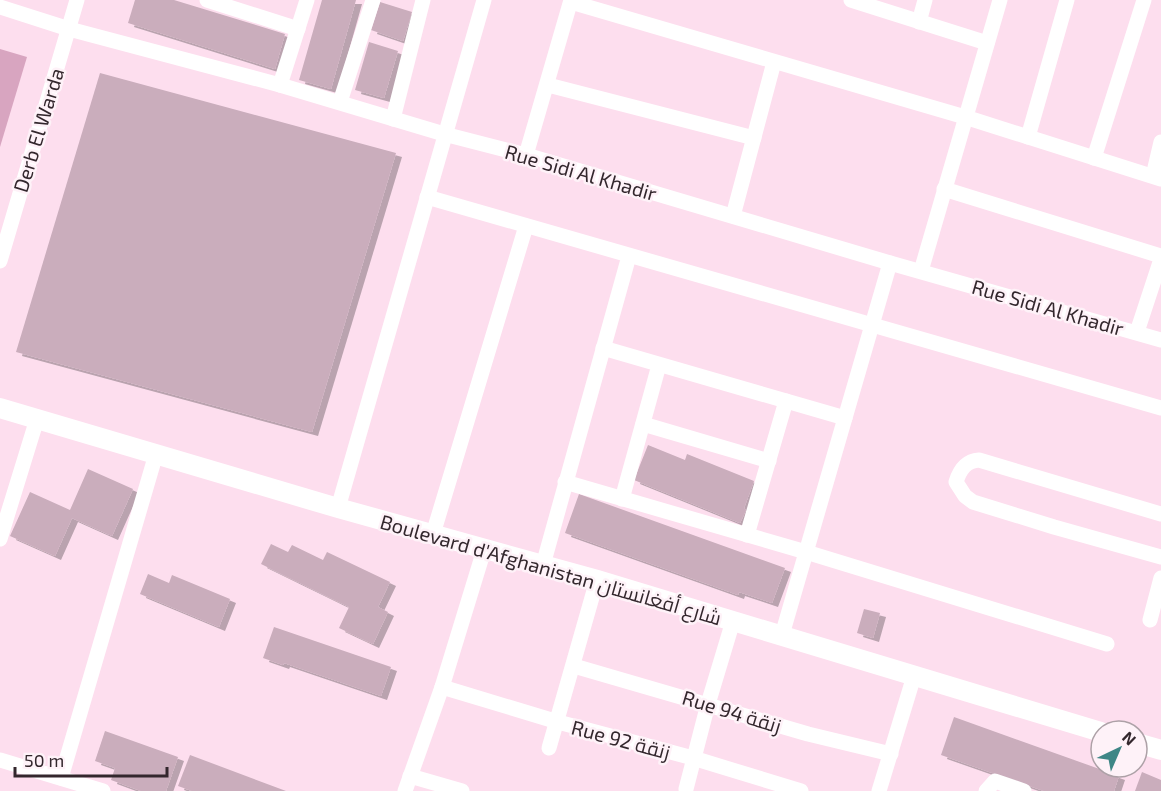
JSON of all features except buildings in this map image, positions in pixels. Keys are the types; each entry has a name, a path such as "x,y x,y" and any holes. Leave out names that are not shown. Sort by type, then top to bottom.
{"street":[{"name":"Derb El Warda","path":"0,261 77,0"},
{"path":"207,0 298,29"},
{"path":"280,85 307,0"},
{"path":"340,102 373,0"},
{"path":"338,508 484,0"},
{"path":"919,22 925,0"},
{"path":"921,271 1000,0"},
{"path":"1028,137 1067,0"},
{"path":"1094,158 1144,0"},
{"path":"393,119 420,1"},
{"path":"526,155 571,1 965,117 1157,178 1161,142"},
{"path":"856,1 987,44"},
{"name":"Rue Sidi Al Khadir","path":"0,7 69,29 340,102 444,135 526,155 890,263 1161,340"},
{"path":"733,216 774,62"},
{"path":"548,85 754,138"},
{"path":"944,189 1161,257 1137,332"},
{"path":"427,197 872,326 1082,383 1161,408"},
{"path":"433,534 526,226"},
{"path":"543,565 629,256"},
{"path":"782,635 890,263"},
{"path":"603,348 845,418"},
{"path":"622,499 659,365"},
{"path":"747,535 786,401"},
{"name":"Boulevard d'Afghanistan شارع أفغانستان","path":"0,408 338,508 597,580 1089,728"},
{"path":"0,539 4,509 37,419"},
{"path":"643,424 769,461"},
{"path":"61,778 156,453"},
{"path":"1161,514 979,460 969,462 961,468 956,482 965,496 985,506 1161,556"},
{"path":"565,482 806,552 1107,644"},
{"path":"405,791 442,687 484,550"},
{"path":"1150,620 1161,578"},
{"path":"549,748 597,580"},
{"path":"686,789 733,621"},
{"name":"Rue 94 زنقة","path":"574,666 808,734 891,754"},
{"path":"879,791 914,676"},
{"name":"Rue 92 زنقة","path":"442,687 801,791"},
{"path":"0,760 103,791"},
{"path":"410,776 462,791"},
{"path":"990,786 1024,791"}],"shaded area":[{"path":"0,49 27,57 0,147"}]}
